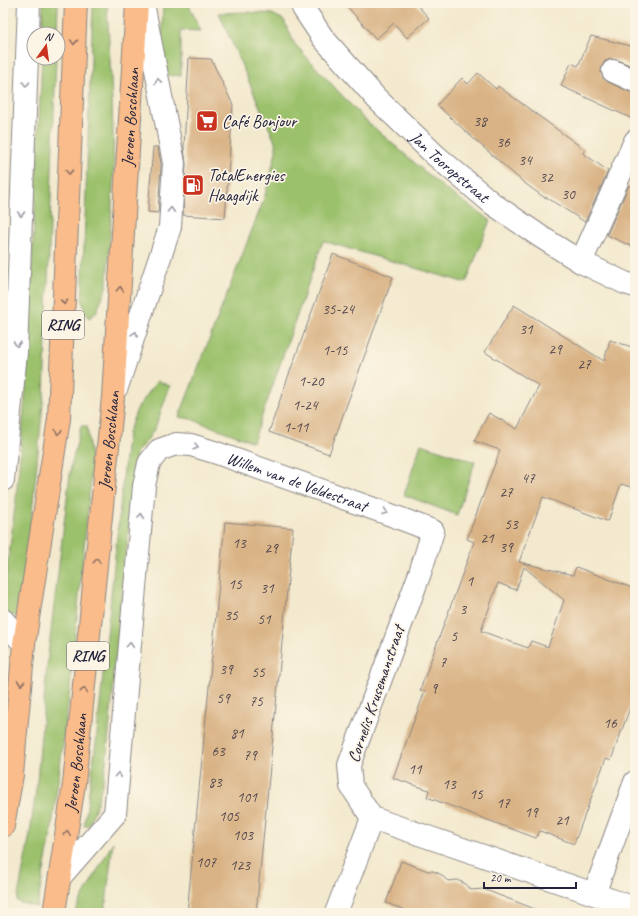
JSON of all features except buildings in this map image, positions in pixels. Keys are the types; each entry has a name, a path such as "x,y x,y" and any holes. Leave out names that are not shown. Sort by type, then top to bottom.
{"main road":[{"name":"RING","path":"3,826 12,775 24,644 60,419 76,3"},
{"name":"Jeroen Boschlaan","path":"54,913 74,784 113,397 137,3"}],"street":[{"path":"3,480 16,353 29,3"},
{"path":"113,397 170,227 174,163 143,3"},
{"name":"Jan Tooropstraat","path":"302,3 303,8 323,38 377,99 435,155 493,204 541,237 581,262 635,286"},
{"path":"613,71 635,81"},
{"path":"581,262 635,141"},
{"name":"Willem van de Veldestraat","path":"60,877 115,814 144,486 149,463 159,450 176,444 191,445 391,515 433,532"},
{"name":"Cornelis Krusemanstraat","path":"372,818 351,786 349,765 420,574 433,532"},
{"path":"3,620 24,644"},
{"path":"594,894 635,782"},
{"path":"336,913 372,818 635,908"}],"green space":[{"path":"43,3 58,3 57,26 42,26"},
{"path":"93,3 107,3 114,171 107,286 96,313 89,318 85,312 82,301"},
{"path":"163,3 188,3 201,31 181,30 181,76 166,75 161,63"},
{"path":"248,12 272,14 284,20 294,43 364,119 445,189 490,220 466,283 323,241 253,442 191,419 179,417 264,199 276,152 276,144 219,13"},
{"path":"42,66 56,66 44,394 31,522 19,613 17,616 4,614 3,601 16,499 26,387"},
{"path":"157,381 170,386 155,428 136,453 106,763 95,810 89,825 84,826 96,743 128,433 137,409"},
{"path":"81,426 87,426 92,468 68,706 51,834 37,907 17,901 30,834 37,782 48,655 71,466"},
{"path":"421,444 475,462 457,515 404,495"},
{"path":"113,842 105,913 74,913"}],"place":[{"name":"Café Bonjour","path":"207,121"},
{"name":"TotalEnergies Haagdijk","path":"193,185"}]}
